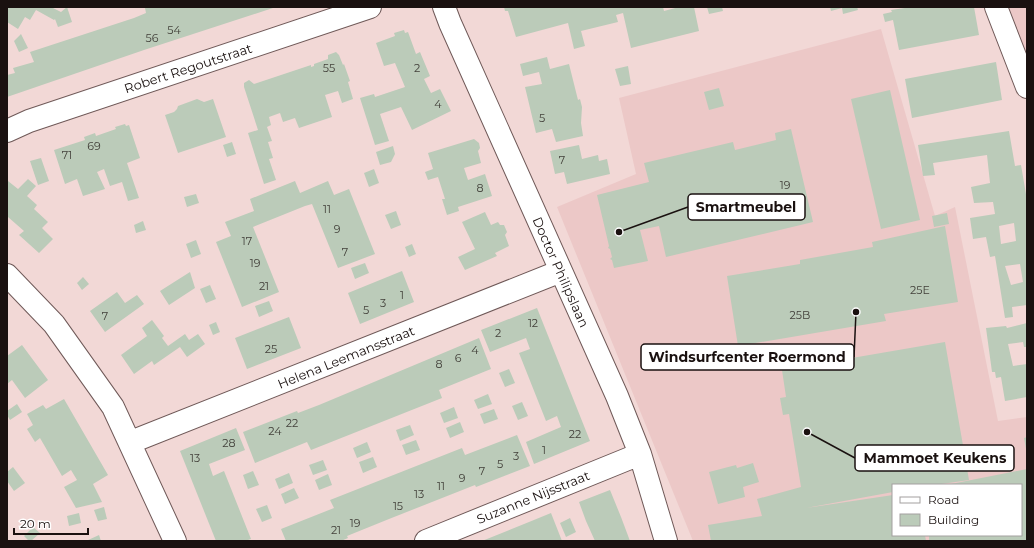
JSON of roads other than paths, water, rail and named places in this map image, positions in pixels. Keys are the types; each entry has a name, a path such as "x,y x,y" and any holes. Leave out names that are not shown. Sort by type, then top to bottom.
{"street":[{"name":"Robert Regoutstraat","path":"7,131 29,120 370,7"},
{"name":"Doctor Philipslaan","path":"444,7 617,396 640,454 666,541"},
{"path":"996,7 1027,87"},
{"name":"Helena Leemansstraat","path":"131,442 561,271"},
{"path":"7,275 54,324 113,407 131,442 175,541"},
{"name":"Suzanne Nijsstraat","path":"426,541 640,454"}],"place":[{"name":"Smartmeubel","path":"619,232"},
{"name":"Windsurfcenter Roermond","path":"856,312"},
{"name":"Mammoet Keukens","path":"807,432"}]}
